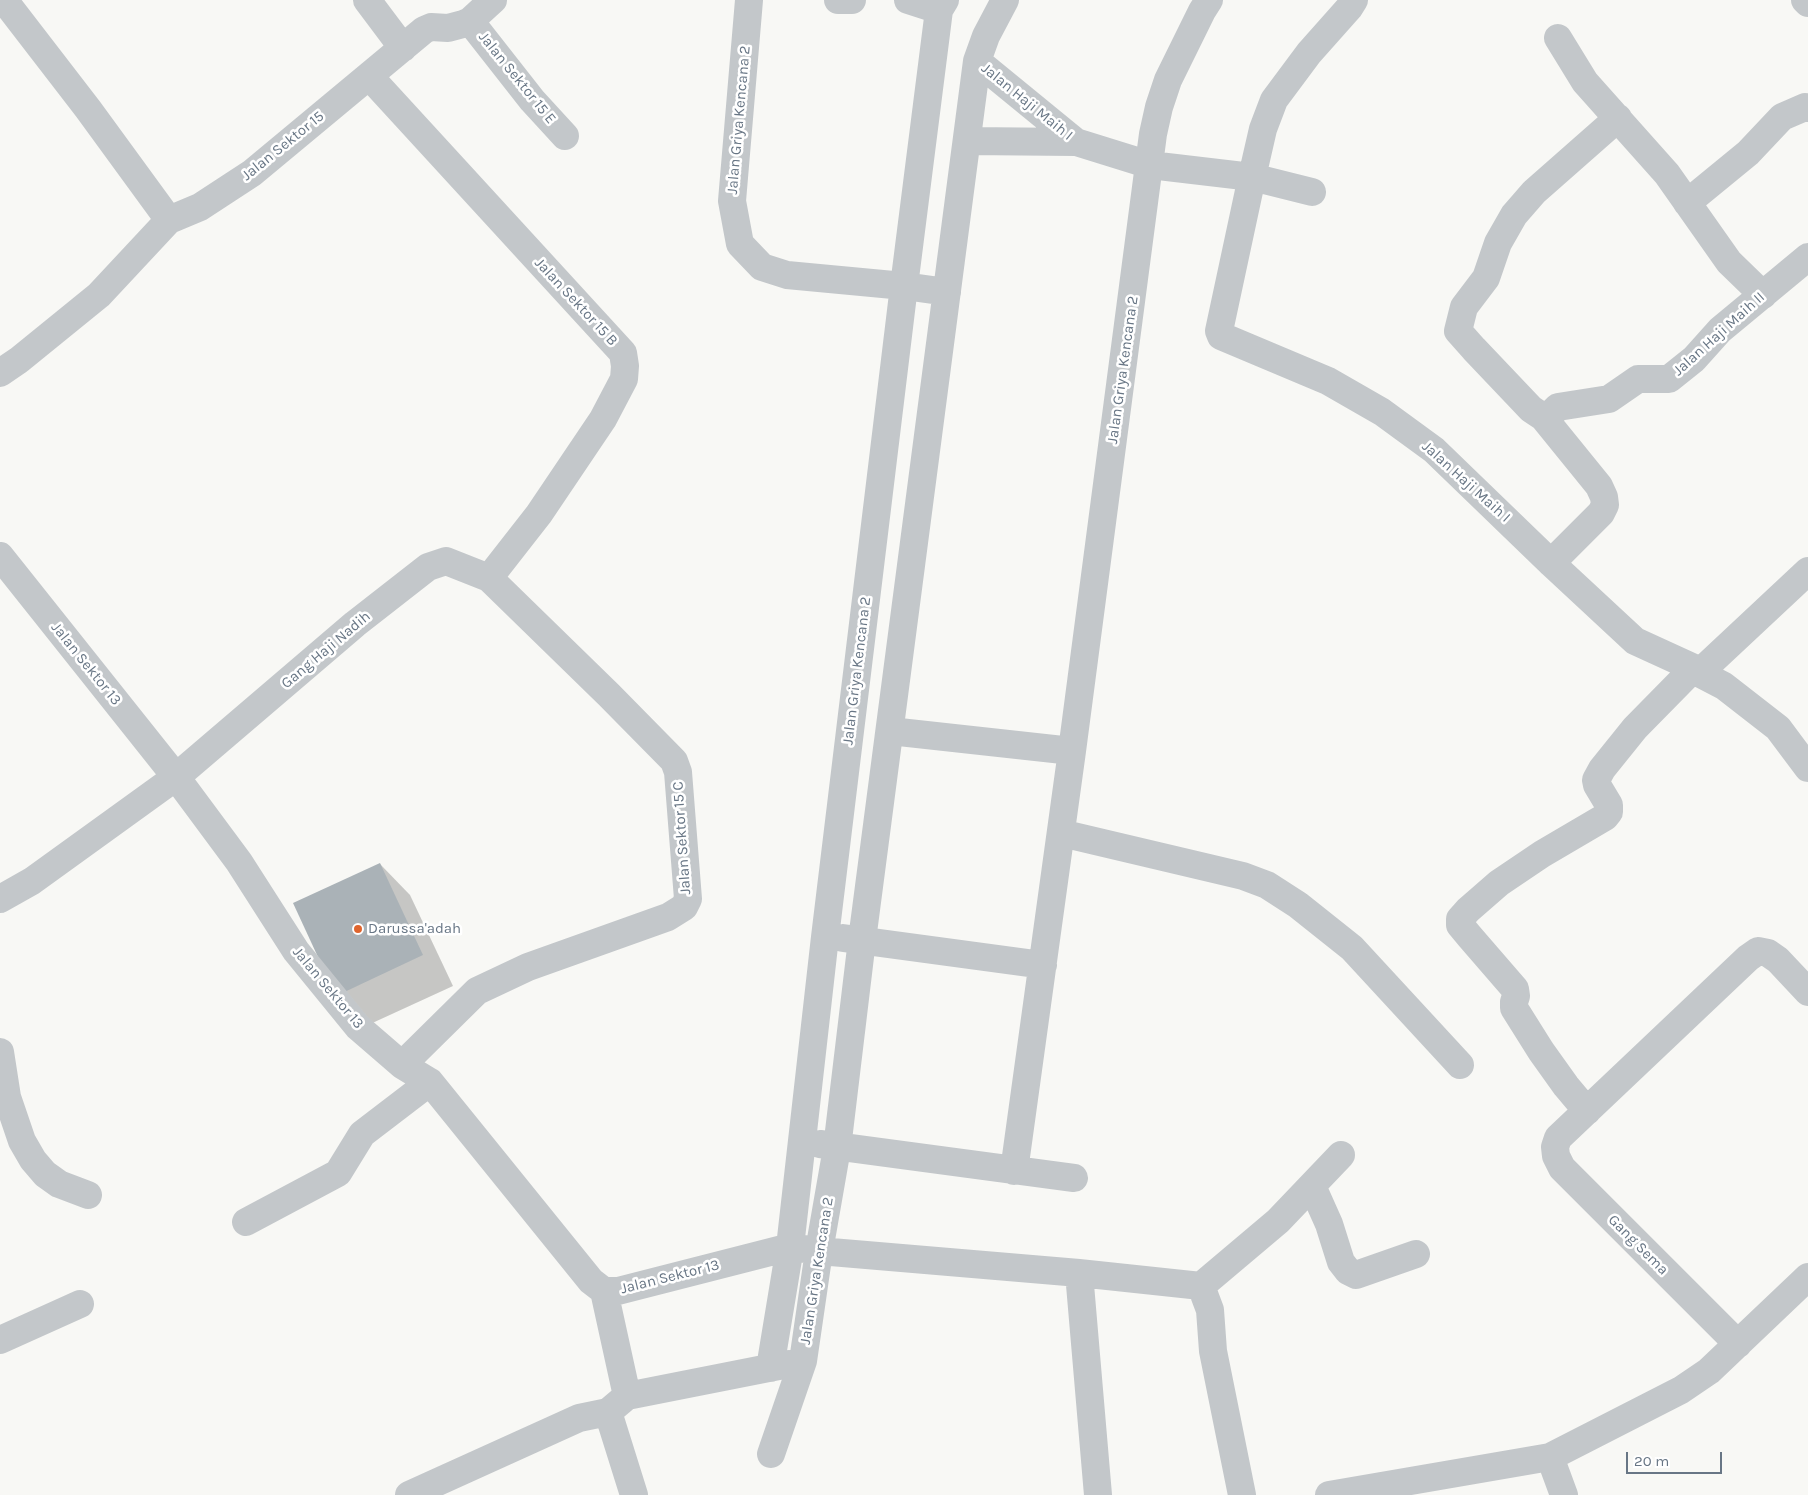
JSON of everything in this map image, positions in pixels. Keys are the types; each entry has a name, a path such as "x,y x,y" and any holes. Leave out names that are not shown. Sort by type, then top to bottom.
{"street":[{"path":"0,373 19,360 98,295 169,220 88,109 4,0"},
{"path":"367,0 403,48"},
{"name":"Jalan Sektor 15","path":"169,220 200,207 252,173 424,30 432,27 455,27 470,21 493,0"},
{"name":"Jalan Griya Kencana 2","path":"750,0 732,201 740,244 762,267 787,275 947,292"},
{"path":"838,0 852,0"},
{"path":"908,0 942,5"},
{"name":"Jalan Griya Kencana 2","path":"409,1495 580,1418 618,1404 803,1362 819,1251 837,1148 862,940 977,61 986,36 1005,0"},
{"name":"Jalan Griya Kencana 2","path":"1014,1171 1072,751 1153,134 1168,80 1209,0"},
{"path":"1252,177 1263,129 1274,100 1309,53 1354,0"},
{"path":"1805,0 1808,3"},
{"name":"Jalan Griya Kencana 2","path":"770,1368 790,1247 825,937 904,286 942,5"},
{"name":"Jalan Sektor 15 E","path":"470,21 516,77 532,100 565,136"},
{"path":"1558,38 1585,82 1667,174 1729,262 1764,295"},
{"name":"Jalan Haji Maih I","path":"977,61 1076,142"},
{"name":"Jalan Sektor 15 B","path":"369,76 623,353 624,379 603,419 539,514 489,578"},
{"path":"1687,203 1748,153 1782,117 1805,107 1808,108"},
{"path":"1551,563 1602,513 1605,505 1599,486 1543,417 1532,409 1458,331 1464,308 1486,278 1498,243 1514,215 1534,192 1618,118"},
{"name":"Jalan Haji Maih I","path":"966,140 1076,142 1150,165 1252,177 1312,192"},
{"name":"Jalan Haji Maih I","path":"1252,177 1219,331 1221,336 1328,381 1382,412 1434,450 1635,641 1724,686 1778,728 1808,768"},
{"name":"Jalan Haji Maih II","path":"1543,417 1550,416 1558,407 1610,399 1638,379 1669,379 1694,359 1720,330 1808,257"},
{"name":"Jalan Sektor 13","path":"0,556 176,777 238,862 296,951 358,1027 402,1065 430,1082 591,1281 604,1291 618,1291 790,1247"},
{"name":"Gang Haji Nadih","path":"0,899 32,881 176,777 348,630 428,567 446,561 489,578"},
{"path":"1808,571 1635,728 1602,769 1596,780 1609,806 1609,812 1499,883 1460,919 1460,925 1515,988 1514,1008 1541,1051 1587,1111 1758,950 1768,953 1778,960 1808,992"},
{"name":"Jalan Sektor 15 C","path":"402,1065 477,990 528,967 668,917 684,907 688,899 678,772 674,761 489,578"},
{"path":"890,731 1072,751"},
{"path":"1061,833 1243,876 1267,885 1298,905 1352,948 1460,1065"},
{"path":"825,937 862,940 1043,964"},
{"path":"0,1052 7,1097 22,1141 46,1174 59,1184 88,1195"},
{"path":"246,1222 338,1173 362,1134 430,1082"},
{"name":"Gang Sema","path":"1587,1111 1558,1138 1555,1147 1556,1156 1562,1168 1738,1344"},
{"path":"801,1141 837,1148 1074,1178"},
{"path":"790,1247 1201,1286 1278,1221 1341,1155"},
{"path":"1312,1186 1329,1224 1341,1262 1348,1270 1356,1275 1416,1254"},
{"path":"1078,1273 1098,1495"},
{"path":"1328,1495 1550,1458 1681,1390 1709,1371 1808,1277"},
{"path":"1201,1286 1210,1310 1213,1351 1242,1495"},
{"path":"604,1291 618,1404 634,1495"},
{"path":"0,1340 80,1304"},
{"path":"771,1454 803,1362"},
{"path":"1550,1458 1564,1495"}],"building":[{"name":"Darussa'adah","path":"380,863 423,955 336,996 293,903"}],"place":[{"name":"Darussa'adah","path":"358,929"}]}
